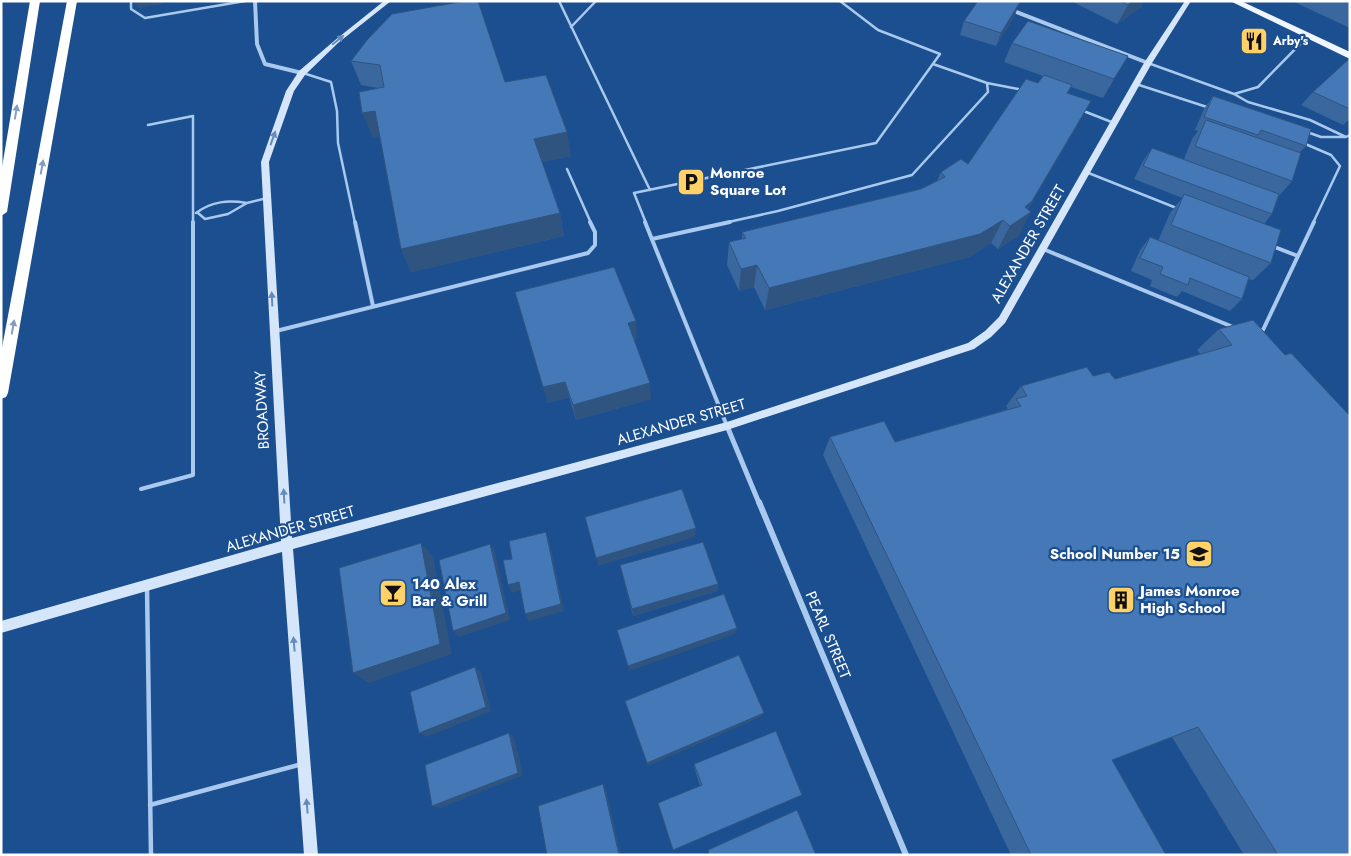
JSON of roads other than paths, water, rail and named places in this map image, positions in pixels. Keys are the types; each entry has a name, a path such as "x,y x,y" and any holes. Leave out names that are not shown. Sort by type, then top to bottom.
{"highway":[{"path":"1,212 35,1"},
{"path":"1,392 72,1"}],"main road":[{"path":"1234,1 1350,56"}],"street":[{"path":"255,1 257,44 265,64 302,73"},
{"name":"BROADWAY","path":"311,855 286,545 265,162 290,91 302,73 336,42 388,1"},
{"name":"ALEXANDER STREET","path":"1,627 286,545 727,426 971,346 988,334 1002,320 1148,63 1188,1"},
{"path":"1007,8 1148,63"},
{"name":"PEARL STREET","path":"727,426 906,855"}],"lane":[{"path":"132,1 131,10 145,18 244,1"},
{"path":"559,1 650,190"},
{"path":"571,28 596,1"},
{"path":"727,426 634,193 876,143 940,54 878,30 840,1"},
{"path":"1234,94 1258,87 1308,36"},
{"path":"1148,63 1234,94 1247,107"},
{"path":"933,64 987,83 1029,91"},
{"path":"302,73 331,82 337,111 338,143 372,306"},
{"path":"652,239 778,211 912,175 988,92 987,83"},
{"path":"1136,84 1218,111"},
{"path":"1244,102 1258,103 1321,123 1346,137"},
{"path":"1079,109 1114,123"},
{"path":"141,489 193,475 193,116 148,125"},
{"path":"1303,131 1321,137 1346,137 1350,134"},
{"path":"1255,333 1263,330 1340,166 1331,155 1301,142"},
{"path":"274,331 588,253 594,245 595,232 567,169"},
{"path":"1086,172 1182,210"},
{"path":"198,213 205,219 228,214 247,203 267,198"},
{"path":"192,214 198,213 206,205 230,200 247,203"},
{"path":"1271,245 1298,256"},
{"path":"1042,249 1234,328"},
{"path":"147,585 151,855"},
{"path":"150,805 304,764"}],"place":[{"name":"Arby's","path":"1254,41"},
{"name":"Monroe Square Lot","path":"691,182"},
{"name":"School Number 15","path":"1199,554"},
{"name":"140 Alex Bar & Grill","path":"393,593"},
{"name":"James Monroe High School","path":"1121,600"}]}
